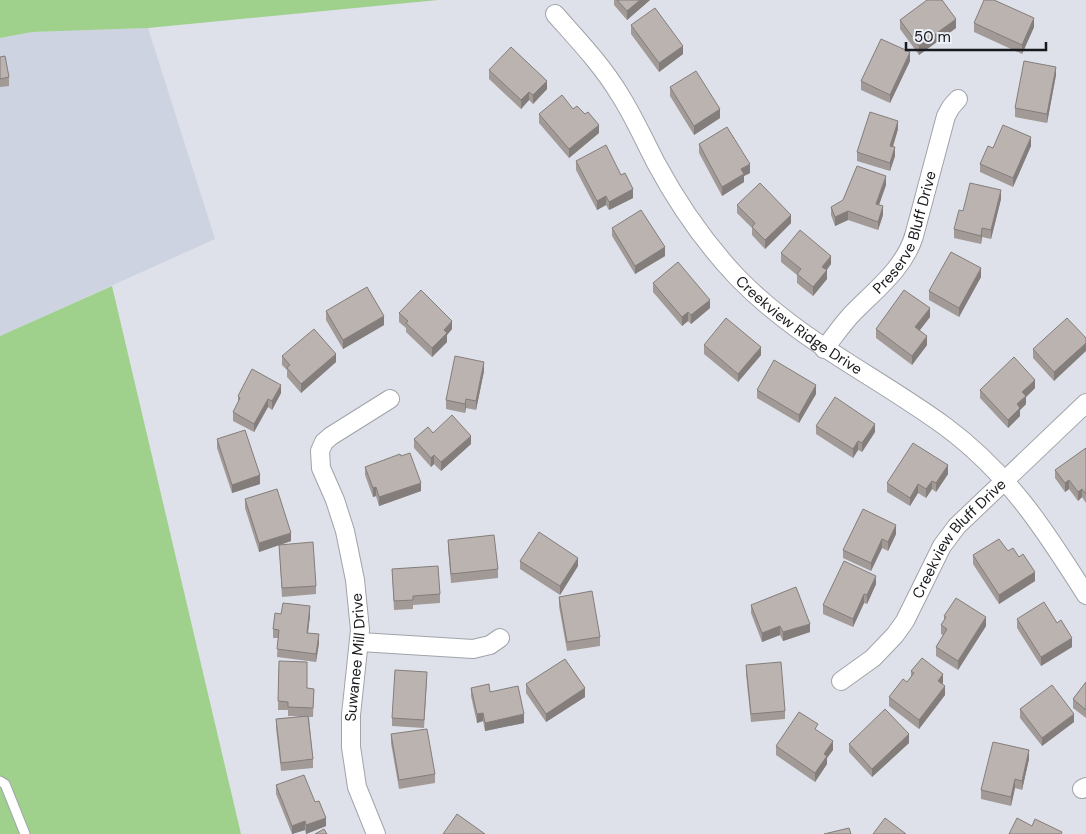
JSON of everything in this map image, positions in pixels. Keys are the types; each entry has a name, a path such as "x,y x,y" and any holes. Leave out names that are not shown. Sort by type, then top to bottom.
{"street":[{"name":"Creekview Ridge Drive","path":"555,14 609,77 671,189 702,236 736,276 771,310 824,349 946,426 978,453 1004,479 1044,528 1086,596"},
{"name":"Preserve Bluff Drive","path":"824,349 850,316 898,268 907,254 914,236 946,116 951,106 958,99"},
{"name":"Suwanee Mill Drive","path":"376,834 359,794 351,746 351,715 360,642 358,598 352,562 335,500 320,468 320,451 324,442 332,436 390,400"},
{"name":"Creekview Bluff Drive","path":"841,681 873,658 896,635 946,541 966,515 1086,403"},
{"path":"360,642 473,649 490,645 500,638"}],"lane":[{"path":"0,781 5,784 25,834"}],"shaded area":[{"path":"148,28 215,239 0,336 0,38 32,32"}],"green space":[{"path":"0,0 438,0 148,28 32,32 0,38"},
{"path":"112,286 241,834 0,834 0,336"}],"building":[{"path":"617,0 640,0 627,11"},
{"path":"927,0 942,0 956,19 919,46 900,20"},
{"path":"984,0 994,0 1034,18 1022,45 974,23"},
{"path":"655,8 683,46 659,63 631,25"},
{"path":"881,39 910,52 890,95 861,81"},
{"path":"511,47 547,81 533,95 529,92 521,100 489,70"},
{"path":"5,56 9,77 0,79 0,57"},
{"path":"1024,61 1056,67 1047,114 1015,108"},
{"path":"696,71 720,109 694,126 670,87"},
{"path":"562,95 573,109 577,106 585,114 588,112 599,125 569,149 539,114"},
{"path":"870,112 898,121 890,146 895,147 890,163 857,152"},
{"path":"1003,125 1031,137 1013,178 980,164 988,146 993,148"},
{"path":"727,127 750,164 741,169 744,174 722,187 699,144"},
{"path":"606,145 621,175 625,173 633,189 609,202 606,196 597,201 576,161"},
{"path":"857,166 886,176 876,204 883,206 878,222 848,211 835,217 831,207 843,200"},
{"path":"760,183 791,215 765,240 752,227 755,223 737,205"},
{"path":"970,183 1001,190 991,230 982,228 981,236 954,229 959,210 963,211"},
{"path":"641,210 665,247 635,266 612,228"},
{"path":"800,230 831,256 822,267 827,270 813,287 797,274 801,269 781,253"},
{"path":"951,252 981,268 959,308 929,291"},
{"path":"678,262 710,300 691,315 688,312 682,317 653,283"},
{"path":"367,287 384,316 343,340 326,311"},
{"path":"421,290 452,321 444,330 447,333 432,348 406,323 408,321 399,313"},
{"path":"904,290 930,308 915,327 927,336 912,356 876,329"},
{"path":"726,318 761,347 738,374 704,345"},
{"path":"1067,318 1086,338 1086,343 1054,372 1033,349"},
{"path":"314,329 336,354 301,384 287,368 290,365 282,356"},
{"path":"455,356 484,362 476,401 466,399 465,404 446,400"},
{"path":"1014,357 1035,380 1022,392 1026,396 1017,404 1020,408 1008,420 980,390"},
{"path":"774,360 816,385 799,415 757,390"},
{"path":"252,369 281,385 272,401 268,399 254,424 233,412 240,398 238,396"},
{"path":"835,397 875,424 862,443 858,441 853,449 816,426"},
{"path":"452,415 471,436 441,462 434,455 431,458 414,439 428,427 433,433"},
{"path":"245,430 260,475 232,485 217,439"},
{"path":"913,443 948,465 936,483 932,481 926,489 918,484 910,498 887,483"},
{"path":"1086,448 1086,494 1082,489 1078,492 1069,480 1065,483 1055,470"},
{"path":"410,453 421,483 379,497 376,487 373,488 365,467 400,454 401,456"},
{"path":"277,489 291,533 259,543 245,499"},
{"path":"863,509 896,525 888,542 882,539 871,563 843,550"},
{"path":"539,532 578,558 560,586 520,561"},
{"path":"494,535 498,569 451,574 448,540"},
{"path":"999,539 1008,551 1013,548 1019,557 1023,554 1035,572 999,595 973,555"},
{"path":"313,542 316,586 282,588 279,545"},
{"path":"844,561 876,576 867,595 864,594 853,619 823,605"},
{"path":"438,566 440,594 413,596 413,600 394,601 392,569"},
{"path":"796,587 810,624 783,632 780,626 762,633 751,605"},
{"path":"592,591 600,637 567,642 559,597"},
{"path":"956,598 986,617 958,661 936,647 947,629 941,625 946,617 944,616"},
{"path":"1044,602 1057,623 1061,620 1072,638 1041,657 1017,619"},
{"path":"283,603 310,606 307,633 319,634 316,654 277,649 279,630 273,629 275,613 281,614"},
{"path":"922,658 943,674 938,681 945,686 919,720 889,697 903,679 907,682 914,673 911,671"},
{"path":"565,659 585,688 546,714 526,684"},
{"path":"279,661 307,662 307,688 314,689 313,708 288,707 288,702 278,701"},
{"path":"781,662 785,711 751,714 746,665"},
{"path":"395,670 427,672 424,720 392,718"},
{"path":"1086,682 1086,710 1073,699"},
{"path":"489,684 490,692 518,686 524,714 485,723 483,713 477,714 471,688"},
{"path":"1052,685 1074,714 1042,738 1020,709"},
{"path":"885,709 909,734 872,769 849,744"},
{"path":"799,712 818,724 815,729 833,741 824,754 827,756 815,773 776,746"},
{"path":"308,716 313,759 281,763 276,719"},
{"path":"427,729 435,774 399,780 391,734"},
{"path":"993,742 1029,750 1022,781 1015,779 1011,797 981,790"},
{"path":"304,775 315,802 319,801 326,818 306,825 305,821 292,826 276,785"},
{"path":"457,814 485,834 443,834"},
{"path":"885,818 906,834 873,834"},
{"path":"1017,818 1032,826 1035,819 1062,832 1061,834 1009,834"},
{"path":"849,828 851,834 824,834"},
{"path":"324,829 327,834 315,834"}]}
